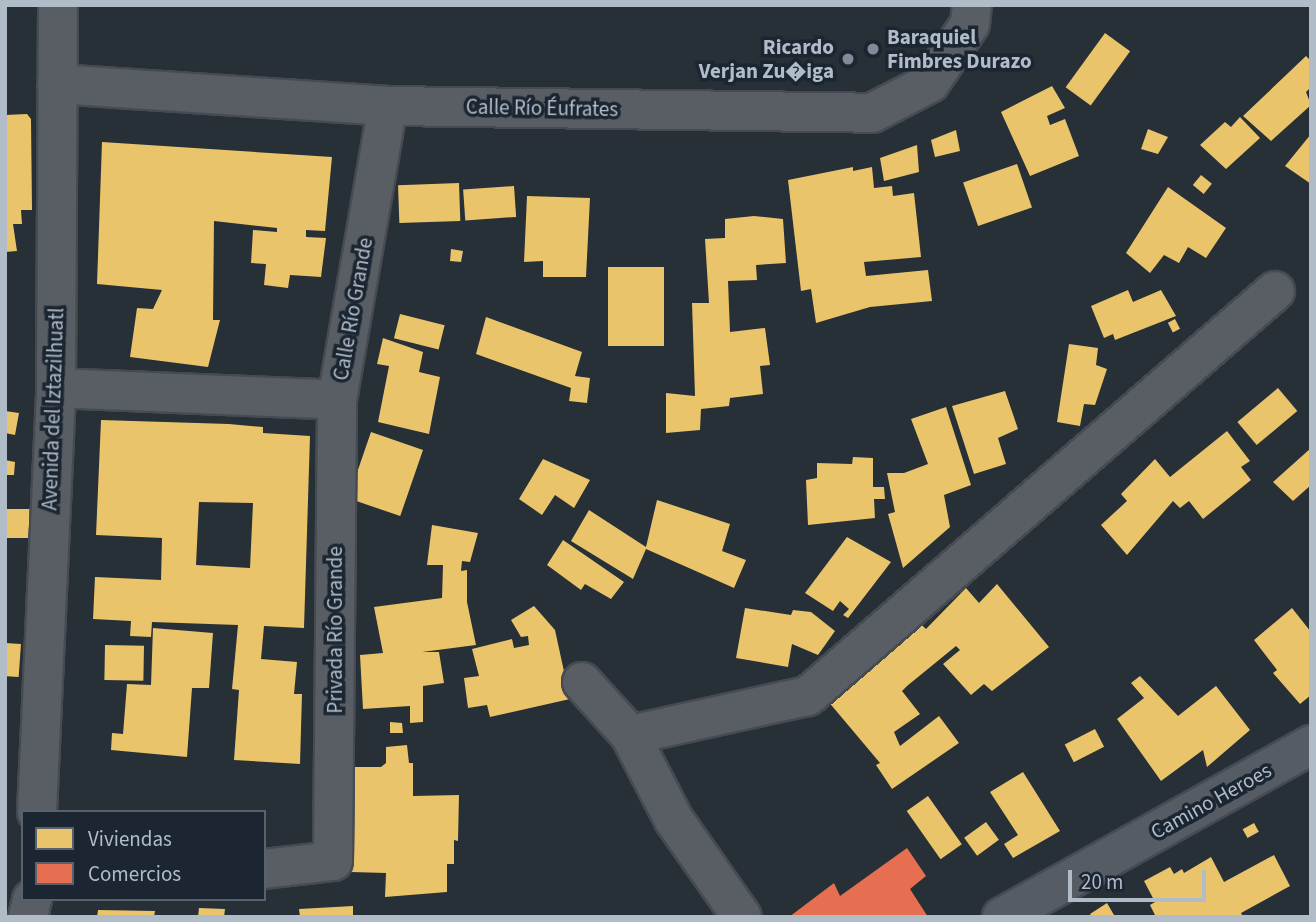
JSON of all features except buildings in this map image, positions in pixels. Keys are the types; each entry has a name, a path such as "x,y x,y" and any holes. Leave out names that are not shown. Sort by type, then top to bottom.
{"street":[{"name":"Avenida del Iztazilhuatl","path":"37,810 56,388 58,5"},
{"name":"Calle Río Éufrates","path":"57,84 388,106 872,113 930,83 970,24 972,5"},
{"name":"Calle Río Grande","path":"56,388 337,400 388,106"},
{"path":"630,735 808,696 1275,291"},
{"name":"Privada Río Grande","path":"266,869 333,861 337,400"},
{"path":"582,682 630,735 674,820 741,917"},
{"name":"Camino Heroes","path":"1002,917 1311,746"}],"place":[{"name":"Baraquiel Fimbres Durazo","path":"873,49"},
{"name":"Ricardo Verjan Zu�iga","path":"848,59"}]}
